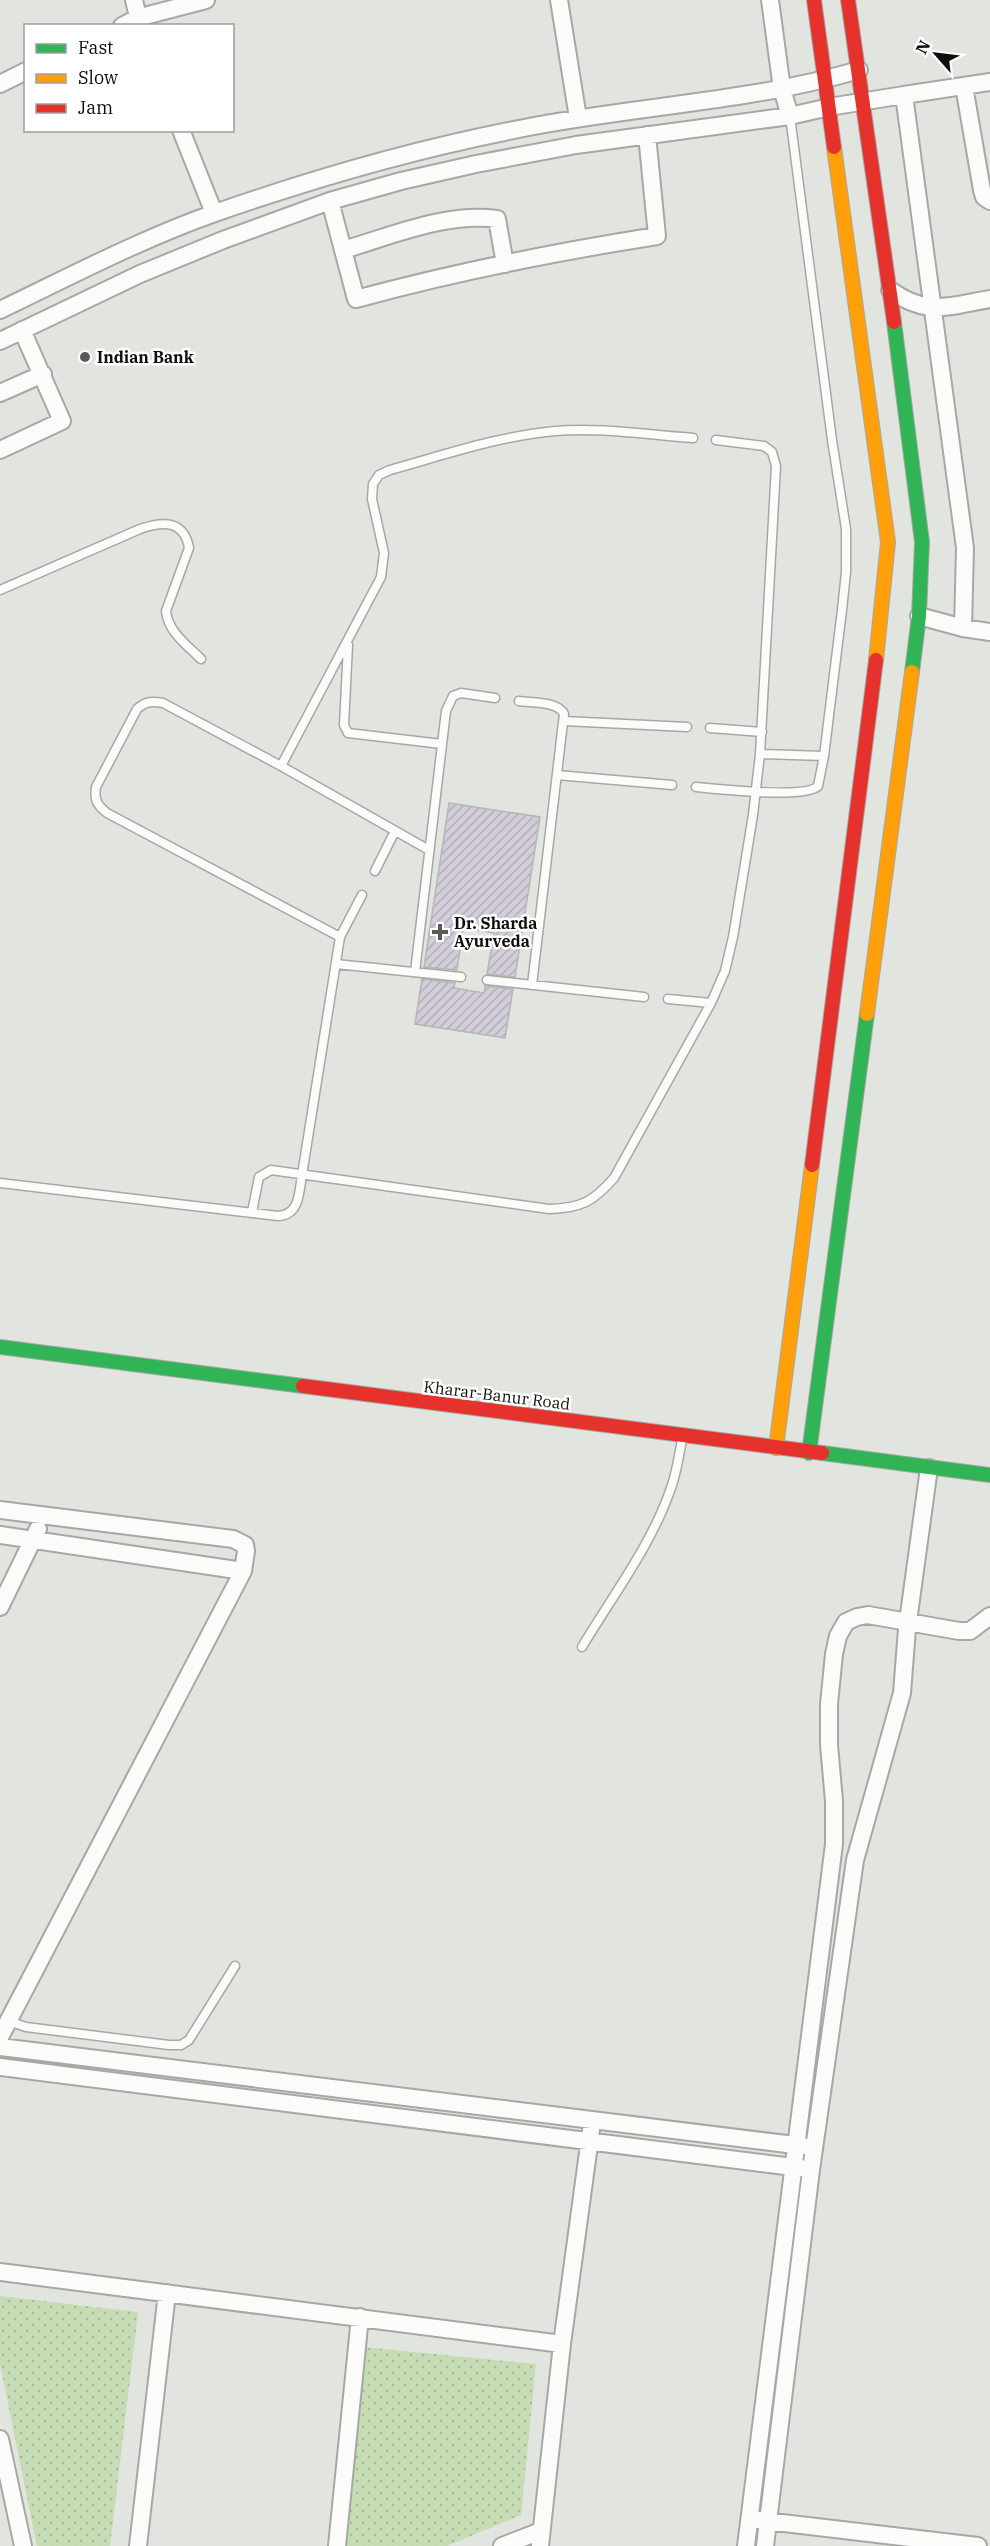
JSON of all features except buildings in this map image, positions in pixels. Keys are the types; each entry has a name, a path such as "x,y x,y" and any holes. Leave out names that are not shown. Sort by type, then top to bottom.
{"main road":[{"path":"776,1449 880,626 888,542 814,0"},
{"path":"809,1453 919,616 922,542 890,290 848,0"},
{"name":"Kharar-Banur Road","path":"0,1347 990,1475"}],"street":[{"path":"134,0 133,23 206,0"},
{"path":"559,0 578,118"},
{"path":"771,0 782,89 790,116"},
{"path":"0,310 129,248 214,213 393,159 467,140 578,118 782,89 826,80 858,70"},
{"path":"0,84 24,72"},
{"path":"0,341 151,270 223,240 330,201 401,181 476,164 647,135 790,116 863,100 990,82"},
{"path":"964,86 982,190 984,197 990,201"},
{"path":"904,95 965,548 963,628"},
{"path":"182,132 214,213"},
{"path":"330,201 356,300 411,284 565,250 657,236 647,135"},
{"path":"343,250 432,224 482,217 497,219 505,264"},
{"path":"890,290 905,301 934,309 990,298"},
{"path":"0,450 62,421 22,330"},
{"path":"0,393 43,374"},
{"path":"919,616 963,628 990,632"},
{"path":"765,2546 811,2170 855,1860 899,1704 929,1468"},
{"path":"0,1510 238,1540 245,1545 246,1551 243,1571 4,2018 0,2037"},
{"path":"0,1607 34,1539 43,1515"},
{"path":"0,1535 243,1571"},
{"path":"746,2546 794,2144 834,1844 829,1704 838,1636 846,1622 868,1615 959,1631 970,1631 990,1616"},
{"path":"0,2047 815,2147"},
{"path":"0,2067 811,2170"},
{"path":"502,2546 540,2538 562,2344 592,2119"},
{"path":"0,2272 562,2344"},
{"path":"138,2546 167,2293"},
{"path":"337,2546 360,2317"},
{"path":"0,2439 22,2546"},
{"path":"749,2518 978,2546"}],"lane":[{"path":"696,787 756,792 808,792 815,790 820,780 824,756 846,572 846,529 831,440 790,116"},
{"path":"281,766 375,592 384,566 384,553 372,499 373,484 379,475 515,436 557,431 602,431 693,438"},
{"path":"252,1212 257,1183 264,1173 271,1170 549,1209 570,1208 586,1203 600,1194 614,1178 711,1003 725,971 733,937 756,792 762,732 776,466 772,452 764,446 716,440"},
{"path":"0,590 140,529 154,524 173,525 182,530 189,548 166,611 167,621 201,659"},
{"path":"348,642 344,725 348,733 442,744"},
{"path":"415,972 446,711 453,696 461,693 495,698"},
{"path":"519,701 556,706 562,709 564,721 532,985"},
{"path":"340,938 107,813 97,805 96,787 137,709 145,702 163,703 281,766 429,850"},
{"path":"564,721 687,727"},
{"path":"710,728 762,732"},
{"path":"760,754 824,756"},
{"path":"557,775 672,785"},
{"path":"375,871 395,831"},
{"path":"0,1183 287,1216 296,1204 302,1175 340,938 362,895"},
{"path":"336,964 461,977"},
{"path":"487,980 644,997"},
{"path":"668,999 711,1003"},
{"path":"582,1647 661,1513 672,1485 683,1436"},
{"path":"4,2018 26,2027 181,2045 189,2040 235,1966"}],"green space":[{"path":"0,2296 138,2312 110,2546 37,2546 0,2364"},
{"path":"364,2347 536,2364 521,2515 447,2546 344,2546"}],"traffic: fast":[{"path":"894,322 922,542 919,616 912,672"},
{"path":"809,1453 867,1014"},
{"path":"0,1347 303,1386"},
{"path":"822,1453 990,1475"}],"traffic: slow":[{"path":"834,147 888,542 876,660"},
{"path":"867,1014 912,672"},
{"path":"776,1448 812,1165"}],"traffic: jam":[{"path":"814,0 834,147"},
{"path":"848,0 894,322"},
{"path":"812,1165 876,660"},
{"path":"303,1386 822,1453"}],"place":[{"name":"Indian Bank","path":"85,357"},
{"name":"Dr. Sharda Ayurveda","path":"440,932"}]}
